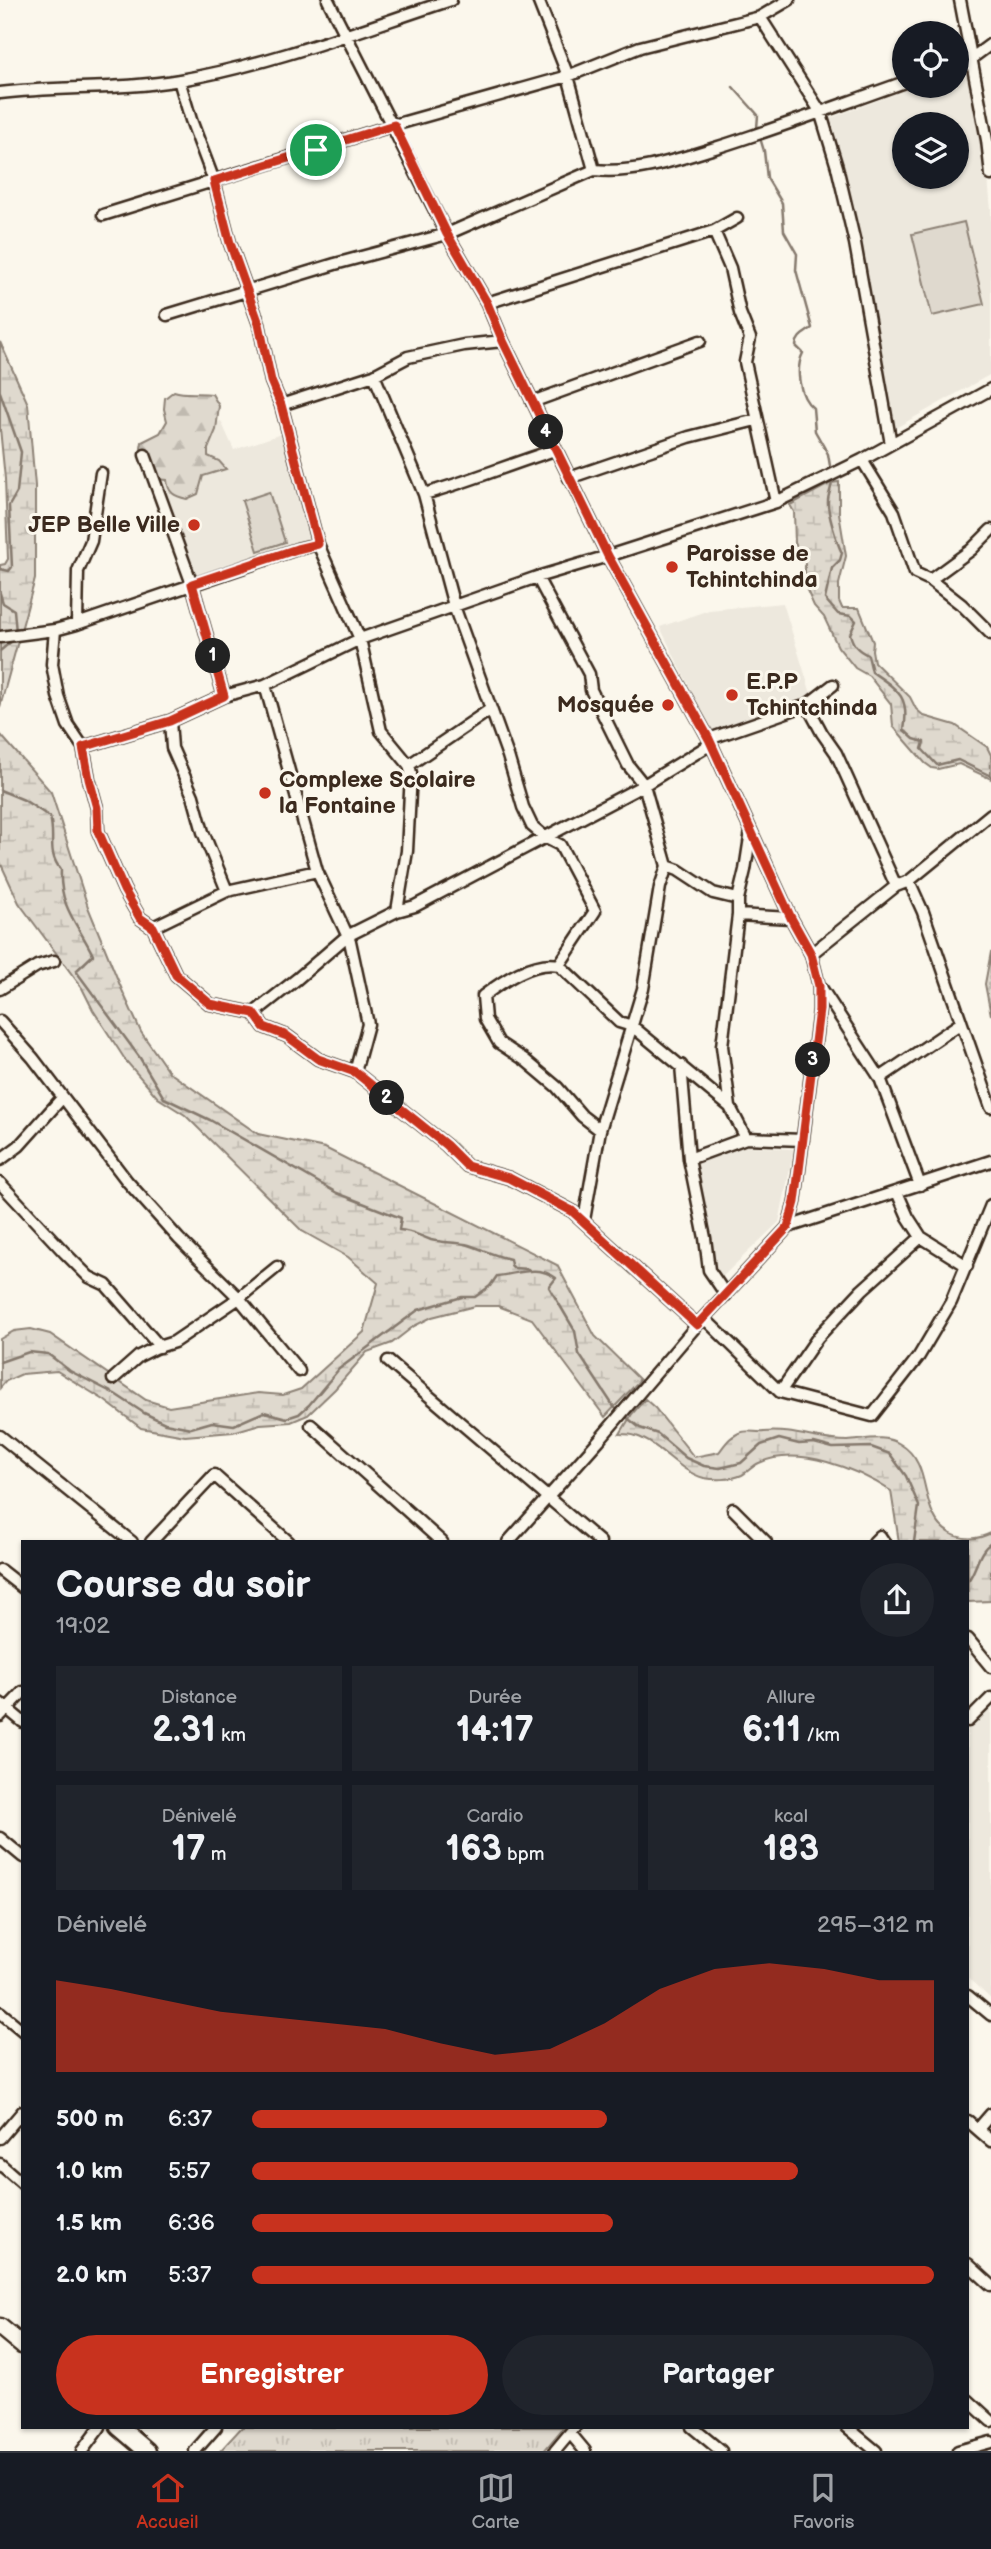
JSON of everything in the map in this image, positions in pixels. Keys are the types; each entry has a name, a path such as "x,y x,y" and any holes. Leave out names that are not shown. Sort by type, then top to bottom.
{"main road":[{"path":"0,2327 21,2345"},
{"path":"120,2429 147,2451"}],"street":[{"path":"328,0 394,125 447,234 487,303 532,402 608,556 710,741 791,918 811,954 819,986 819,1010 803,1140 795,1202 788,1227 510,1540"},
{"path":"0,93 179,80 244,65 451,0"},
{"path":"538,0 568,76 594,170"},
{"path":"103,215 394,125 568,76 640,47 760,17 789,0"},
{"path":"960,0 989,139 991,175"},
{"path":"760,17 820,111 838,167 855,243 891,444"},
{"path":"969,59 991,44"},
{"path":"179,80 214,181 230,243 259,324 271,381 281,405 318,544 360,639 381,732 409,765 411,773 407,851 397,911"},
{"path":"167,315 335,264 447,234 594,170 617,172 664,164 758,135 892,86"},
{"path":"487,303 713,231 737,218"},
{"path":"713,231 730,268 740,313 750,338 745,362 776,502"},
{"path":"281,405 374,375 408,357 464,345 503,341"},
{"path":"532,402 700,341"},
{"path":"374,375 424,495 454,606 523,807 532,826 560,845 595,911 559,965"},
{"path":"83,747 170,721 224,696 265,685 360,639 537,576 776,502 862,460 991,389"},
{"path":"569,478 689,437 756,420"},
{"path":"424,495 475,480 516,462 555,450"},
{"path":"145,455 192,584 224,696"},
{"path":"862,460 894,512 915,573 930,580 962,605 991,634"},
{"path":"77,624 78,571 91,541 101,473"},
{"path":"930,580 971,550 991,530"},
{"path":"0,636 77,624 318,544"},
{"path":"537,576 589,674 591,690 628,765 643,785 667,866 643,989 600,1130 584,1220"},
{"path":"55,629 52,664 58,696 68,725 83,747 97,808 98,831 140,918 153,927 176,975 210,1004 254,1013 264,1027 287,1036 318,1059 355,1072 446,1145 467,1166 509,1178 572,1211 780,1392 872,1416 919,1356 951,1302 991,1205"},
{"path":"265,685 317,871 350,940 368,1024 355,1072"},
{"path":"254,1013 347,936 397,911 415,906 546,838 643,785 710,741 807,705 833,685"},
{"path":"807,705 821,733 836,753 896,886"},
{"path":"409,765 491,709"},
{"path":"170,721 172,748 193,796 203,832 227,891"},
{"path":"811,954 896,886 909,881 991,814"},
{"path":"746,1138 730,1107 722,1045 738,899 746,870 751,831"},
{"path":"667,866 678,870 713,893 738,899"},
{"path":"153,927 227,891 317,871"},
{"path":"909,881 923,912 991,1107"},
{"path":"738,915 791,918"},
{"path":"0,989 37,966 54,961"},
{"path":"600,1130 582,1116 557,1087 525,1060 499,1043 485,1019 483,996 498,984 549,963 559,965 620,1022 632,1027 730,1107"},
{"path":"819,986 880,1078 920,1185"},
{"path":"0,1021 33,1058 127,1181 179,1239 239,1298 299,1371"},
{"path":"880,1078 961,1023"},
{"path":"681,1065 689,1159 709,1270 726,1294"},
{"path":"0,1160 19,1146 62,1098"},
{"path":"689,1159 746,1138 803,1140"},
{"path":"788,1227 991,1161"},
{"path":"0,1183 65,1254 89,1277 106,1285 160,1347"},
{"path":"897,1192 921,1237 967,1266"},
{"path":"780,1392 818,1337 862,1290 921,1237"},
{"path":"114,1379 139,1356 174,1342 239,1298 277,1267"},
{"path":"388,1362 598,1540"},
{"path":"311,1425 440,1540"},
{"path":"0,1436 130,1540"},
{"path":"153,1540 214,1475 287,1540"},
{"path":"733,1509 764,1540"},
{"path":"0,1570 21,1586"},
{"path":"969,1640 991,1667"},
{"path":"21,1694 2,1709 21,1721"},
{"path":"969,1720 991,1698"},
{"path":"0,1838 21,1855"},
{"path":"969,1997 991,2015"},
{"path":"0,2012 21,2029"},
{"path":"0,2138 21,2113"},
{"path":"978,2129 991,2114"},
{"path":"969,2122 991,2141"},
{"path":"0,2164 21,2182"},
{"path":"969,2265 991,2285"},
{"path":"969,2401 991,2421"},
{"path":"82,2451 98,2429"},
{"path":"195,2451 214,2429"},
{"path":"694,2429 721,2451"},
{"path":"849,2429 876,2451"},
{"path":"555,2451 573,2430 585,2451"},
{"path":"958,2451 991,2442"}],"shaded area":[{"path":"971,66 984,138 991,210 991,374 892,430 842,167 825,120 892,95 892,98 969,98"},
{"path":"221,421 234,450 281,434 313,537 195,576 156,479 146,444"},
{"name":"E.P.P Tchintchinda","path":"783,603 812,697 712,733 660,627 709,610"},
{"path":"747,1146 794,1149 779,1222 722,1277 714,1269 694,1163"},
{"path":"991,1705 991,1999 969,1979 969,1729"}],"green space":[{"path":"964,222 984,304 932,316 912,234"},
{"path":"0,342 28,404 35,486 35,579 0,707 0,565 5,564 8,559 0,428"},
{"path":"174,391 212,394 219,406 216,430 208,456 219,461 226,469 203,476 198,494 187,499 172,493 167,480 156,479 141,448 142,442 160,433 167,421 165,398"},
{"path":"839,482 839,513 846,556 839,584 839,601 842,608 859,608 873,642 874,662 910,697 916,709 924,716 955,725 987,747 991,755 991,779 959,764 938,769 925,763 893,726 891,704 869,676 855,668 838,647 824,617 814,606 805,586 805,564 795,543 794,512 790,505 831,483"},
{"path":"269,492 285,542 258,551 242,501"},
{"path":"0,734 51,792 88,907 122,990 141,1032 169,1072 258,1134 325,1148 557,1265 595,1336 640,1380 605,1417 532,1319 498,1306 475,1306 432,1317 414,1326 392,1343 367,1352 308,1415 291,1422 260,1424 233,1432 185,1436 141,1428 104,1400 57,1371 22,1374 6,1381 0,1388 0,1339 14,1331 31,1329 50,1334 146,1400 169,1407 258,1393 283,1395 301,1389 364,1332 378,1283 348,1257 302,1231 185,1115 158,1098 126,1061 82,988 19,903 0,862"},
{"path":"991,952 991,1015 985,984"},
{"path":"645,1399 694,1457 719,1452 732,1437 745,1431 785,1432 848,1441 881,1438 900,1444 915,1458 933,1514 944,1529 958,1537 966,1538 991,1533 991,1601 969,1602 969,1540 899,1540 891,1491 862,1475 827,1462 792,1457 759,1463 733,1478 704,1478 686,1470 645,1440 620,1434"},
{"path":"240,2429 562,2429 544,2451 220,2451"}],"waterway":[{"path":"733,87 758,115 757,128 764,151 767,178 782,203 784,231 797,254 796,270 812,328 801,336 796,346 803,353 799,367 800,382 804,397 813,408 815,431 828,454 831,472"},
{"path":"0,392 21,452 17,492 9,506 12,567 9,571 0,569"},
{"path":"832,478 828,506 842,553 840,560 832,568 825,599 838,614 851,616 856,621 850,634 853,641 858,649 868,655 872,672 900,695 905,709 904,730 914,739 924,742 922,749 937,765 958,760 991,776"},
{"path":"0,593 3,603 14,610 16,632"},
{"path":"0,651 13,640"},
{"path":"0,790 24,800 50,817 54,857 61,870 66,905 93,955 76,971 140,1058 164,1098 210,1120 337,1193 401,1218 399,1230 431,1240 469,1245 510,1259 514,1268 528,1269"},
{"path":"991,976 991,986"},
{"path":"0,1362 29,1352 48,1354 70,1371 165,1423 191,1428 212,1422 234,1425 264,1412 287,1418 299,1414 309,1405 339,1369 418,1310 462,1297 475,1297 490,1286 497,1276 535,1271 556,1278 549,1287 575,1331 579,1354 620,1412"},
{"path":"625,1416 640,1428 658,1434 686,1458 704,1466 720,1468 741,1463 761,1445 779,1439 833,1448 871,1447 890,1454 906,1476 919,1506 914,1540"},
{"path":"969,1579 983,1551 991,1543"}],"place":[{"name":"JEP Belle Ville","path":"194,525"},
{"name":"Paroisse de Tchintchinda","path":"672,567"},
{"name":"E.P.P Tchintchinda","path":"732,695"},
{"name":"Mosquée","path":"668,705"},
{"name":"Complexe Scolaire la Fontaine","path":"265,793"}],"route":[{"path":"394,125 447,234 487,303 608,556 709,739 791,918 811,954 819,986 819,1010 795,1202 788,1227 697,1325 572,1211 509,1178 467,1166 446,1145 355,1072 318,1059 298,1042 264,1027 254,1013 210,1004 176,975 153,927 140,918 124,890 98,831 97,808 83,747 170,721 224,696 192,584 318,544 281,405 271,381 259,324 230,243 214,181 316,150 394,125"}]}
